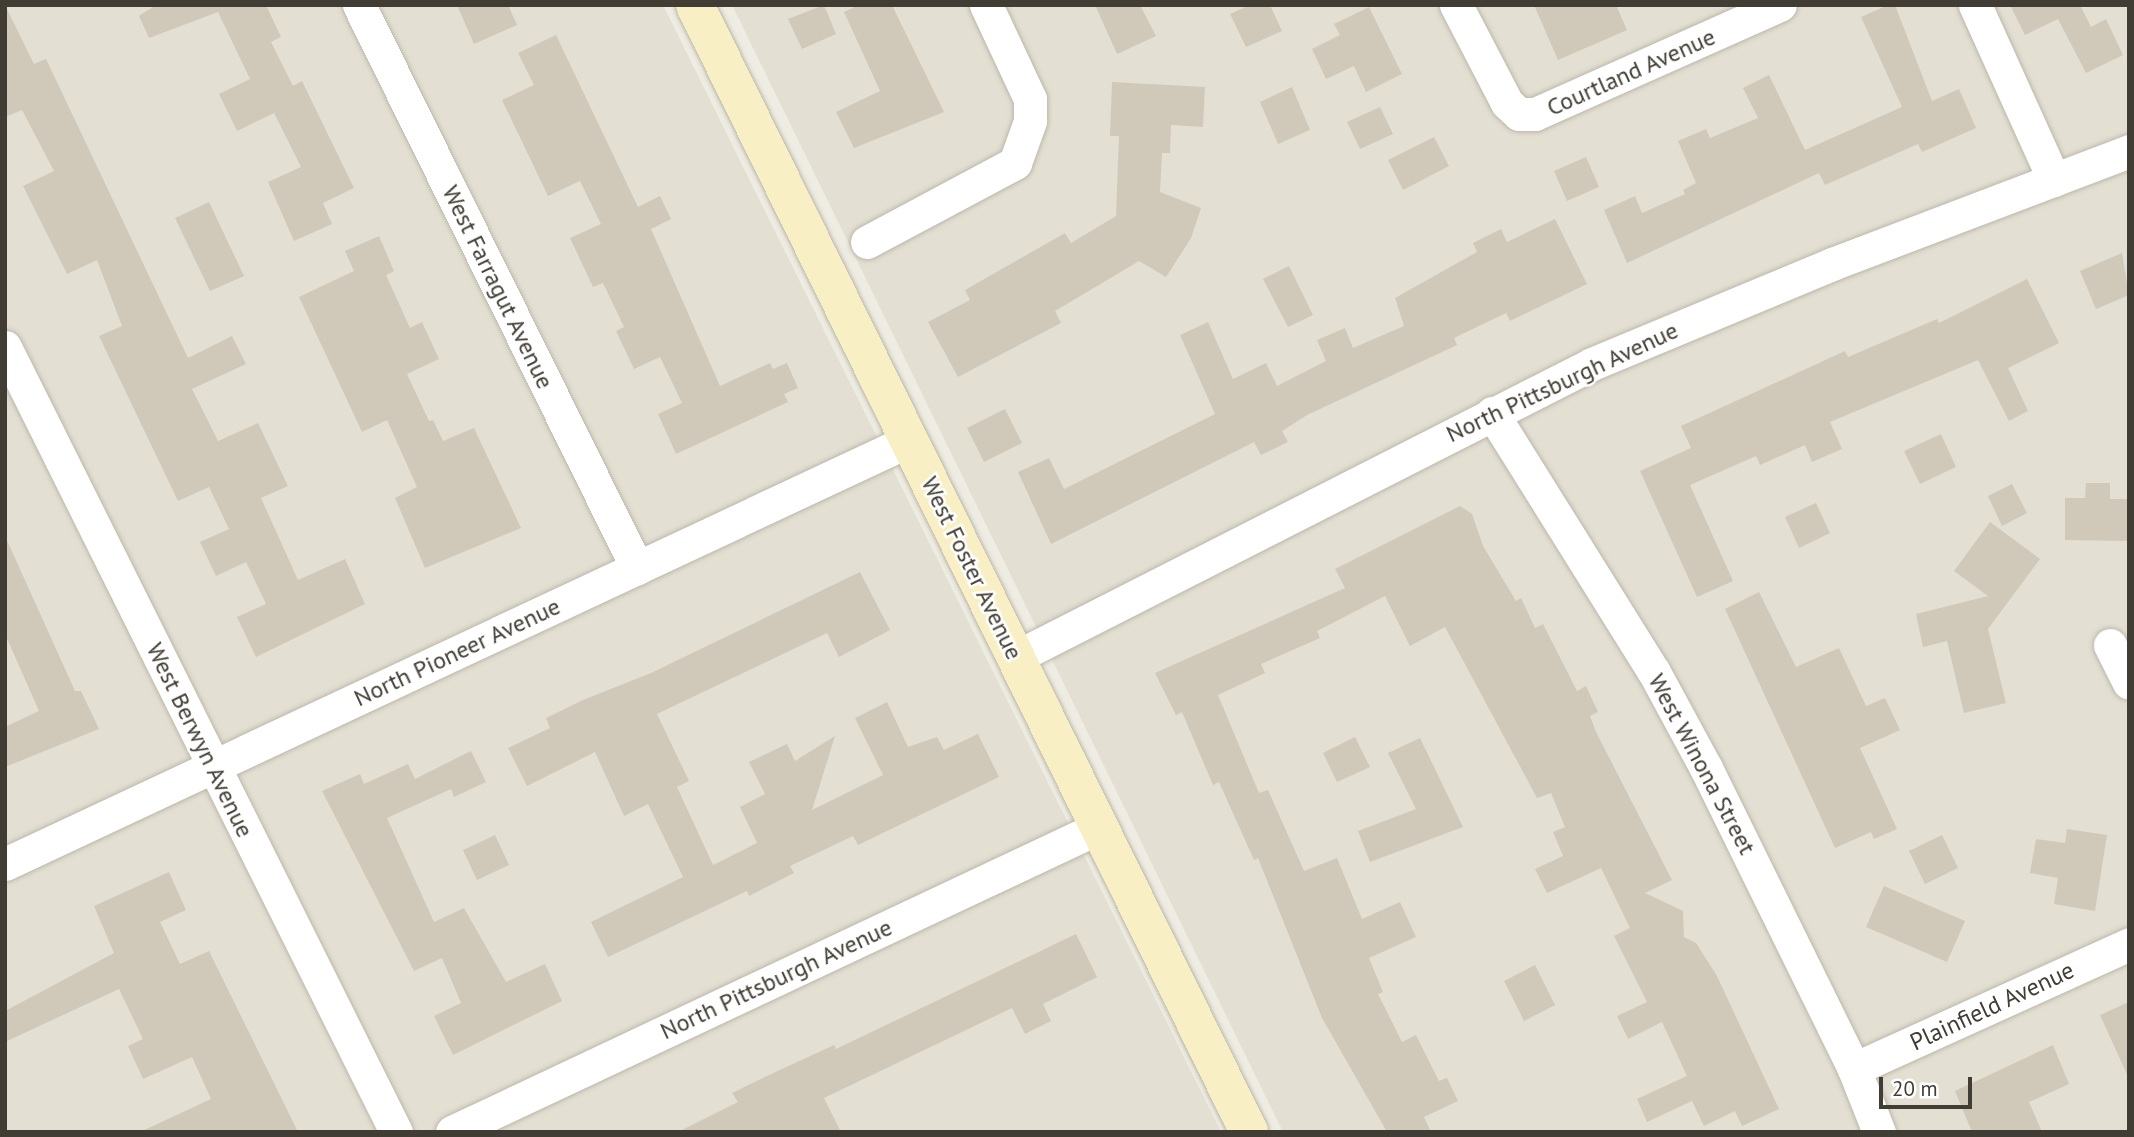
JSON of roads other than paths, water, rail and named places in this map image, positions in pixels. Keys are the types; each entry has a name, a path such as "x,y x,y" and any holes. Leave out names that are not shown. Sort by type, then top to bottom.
{"street":[{"name":"West Farragut Avenue","path":"359,5 637,568"},
{"name":"West Foster Avenue","path":"695,5 1249,1132"},
{"path":"867,242 1015,163 1030,121 1030,99 986,5"},
{"name":"Courtland Avenue","path":"1456,5 1496,85 1519,114 1555,109 1780,5"},
{"path":"1975,5 2054,180"},
{"name":"North Pittsburgh Avenue","path":"1016,657 1492,413 1707,314 2129,151"},
{"name":"West Berwyn Avenue","path":"5,347 396,1132"},
{"name":"West Winona Street","path":"1492,413 1654,671 1854,1069 1880,1132"},
{"name":"North Pioneer Avenue","path":"5,864 910,440"},
{"path":"2110,645 2129,683"},
{"name":"North Pittsburgh Avenue","path":"452,1132 1100,827"},
{"name":"Plainfield Avenue","path":"1854,1069 2129,944"}]}
